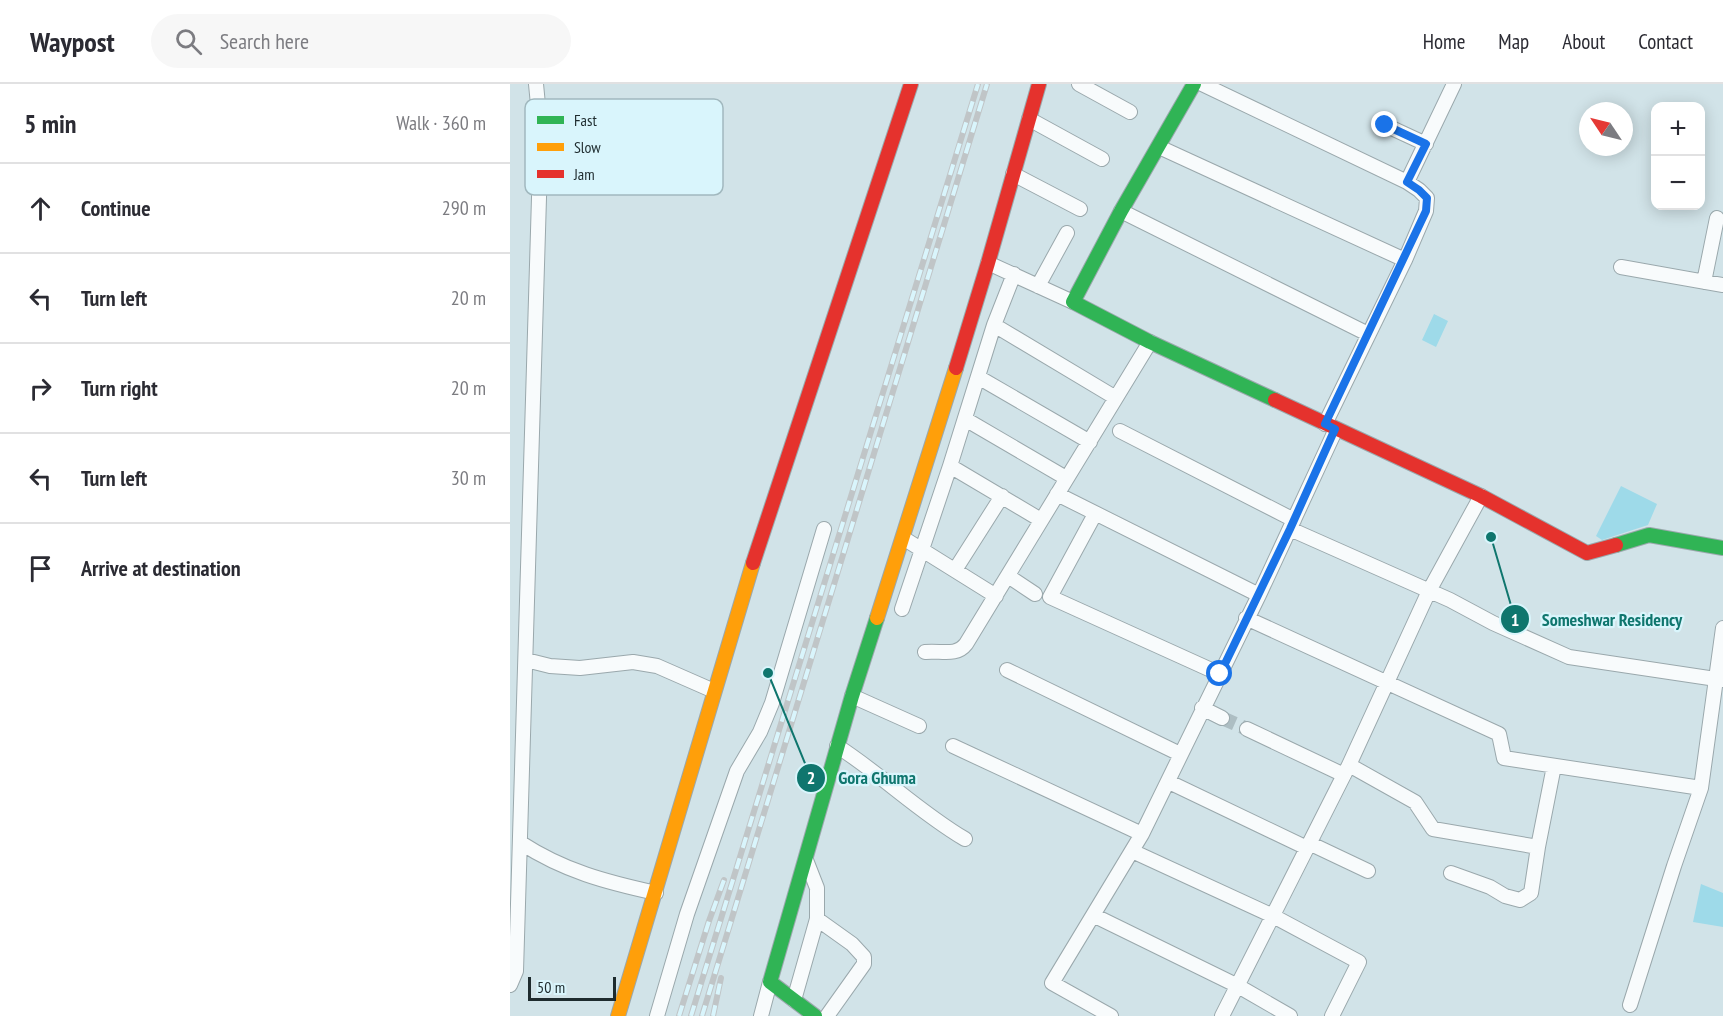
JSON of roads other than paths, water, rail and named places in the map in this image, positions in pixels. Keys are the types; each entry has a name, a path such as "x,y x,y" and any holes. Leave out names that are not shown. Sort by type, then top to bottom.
{"street":[{"path":"536,84 537,99"},
{"path":"618,1016 766,520 834,322 911,84"},
{"path":"761,1016 837,746 988,262 1039,84"},
{"path":"1079,84 1130,112"},
{"path":"1073,302 1194,84"},
{"path":"1112,1016 1052,983 1095,916 1142,834 1259,595 1292,524 1368,334 1405,260 1426,211 1427,198 1407,182 1202,84"},
{"path":"1407,182 1453,84"},
{"path":"1029,119 1102,159"},
{"path":"1385,125 1426,144"},
{"path":"1159,147 1405,260"},
{"path":"1013,174 1080,209"},
{"path":"510,986 516,971 521,843 539,195"},
{"path":"1121,212 1368,334"},
{"path":"1704,282 1717,218"},
{"path":"1038,285 1067,233"},
{"path":"988,262 1150,342 1481,496 1587,553 1649,535 1723,548"},
{"path":"1621,267 1723,285"},
{"path":"902,609 965,420 994,324 1014,274"},
{"path":"994,324 1116,398"},
{"path":"925,652 961,650 1150,342"},
{"path":"978,377 1090,442"},
{"path":"965,420 1066,478"},
{"path":"1120,431 1292,524 1551,651 1569,657 1720,679"},
{"path":"950,466 1041,520"},
{"path":"1057,494 1259,595"},
{"path":"955,570 1002,496"},
{"path":"1222,1016 1309,846 1429,591 1481,496"},
{"path":"1095,514 1050,597 1220,674"},
{"path":"657,1016 687,914 737,771 760,732 772,703 824,529"},
{"path":"903,538 996,596"},
{"path":"1008,576 1035,594"},
{"path":"1246,618 1499,734 1504,758 1701,788"},
{"path":"1630,1005 1701,788 1720,679 1723,628"},
{"path":"526,660 550,666 580,668 633,662 657,666 714,691"},
{"path":"1007,670 1180,754"},
{"path":"852,696 919,726"},
{"path":"1202,708 1222,718"},
{"path":"1246,729 1346,770 1415,802 1433,829 1538,847"},
{"path":"837,746 887,781 936,822 965,839"},
{"path":"953,746 1142,834"},
{"path":"1451,873 1520,900 1531,893 1554,766"},
{"path":"1168,782 1368,872"},
{"path":"521,843 547,860 576,872 656,893"},
{"path":"1132,851 1273,916 1359,962 1332,1016"},
{"path":"794,1000 817,919 817,888 806,860"},
{"path":"1095,916 1238,986 1290,1016"},
{"path":"817,919 852,944 864,957 864,964 827,1016"},
{"path":"770,982 815,1016"}],"tunnel":[{"path":"1222,718 1247,729"}],"railway":[{"path":"691,1016 978,84"},
{"path":"702,1016 987,84"},
{"path":"679,1016 724,880"},
{"path":"713,1016 721,978"}],"place":[{"name":"Someshwar Residency","path":"1491,537"},
{"name":"Gora Ghuma","path":"768,673"}]}
